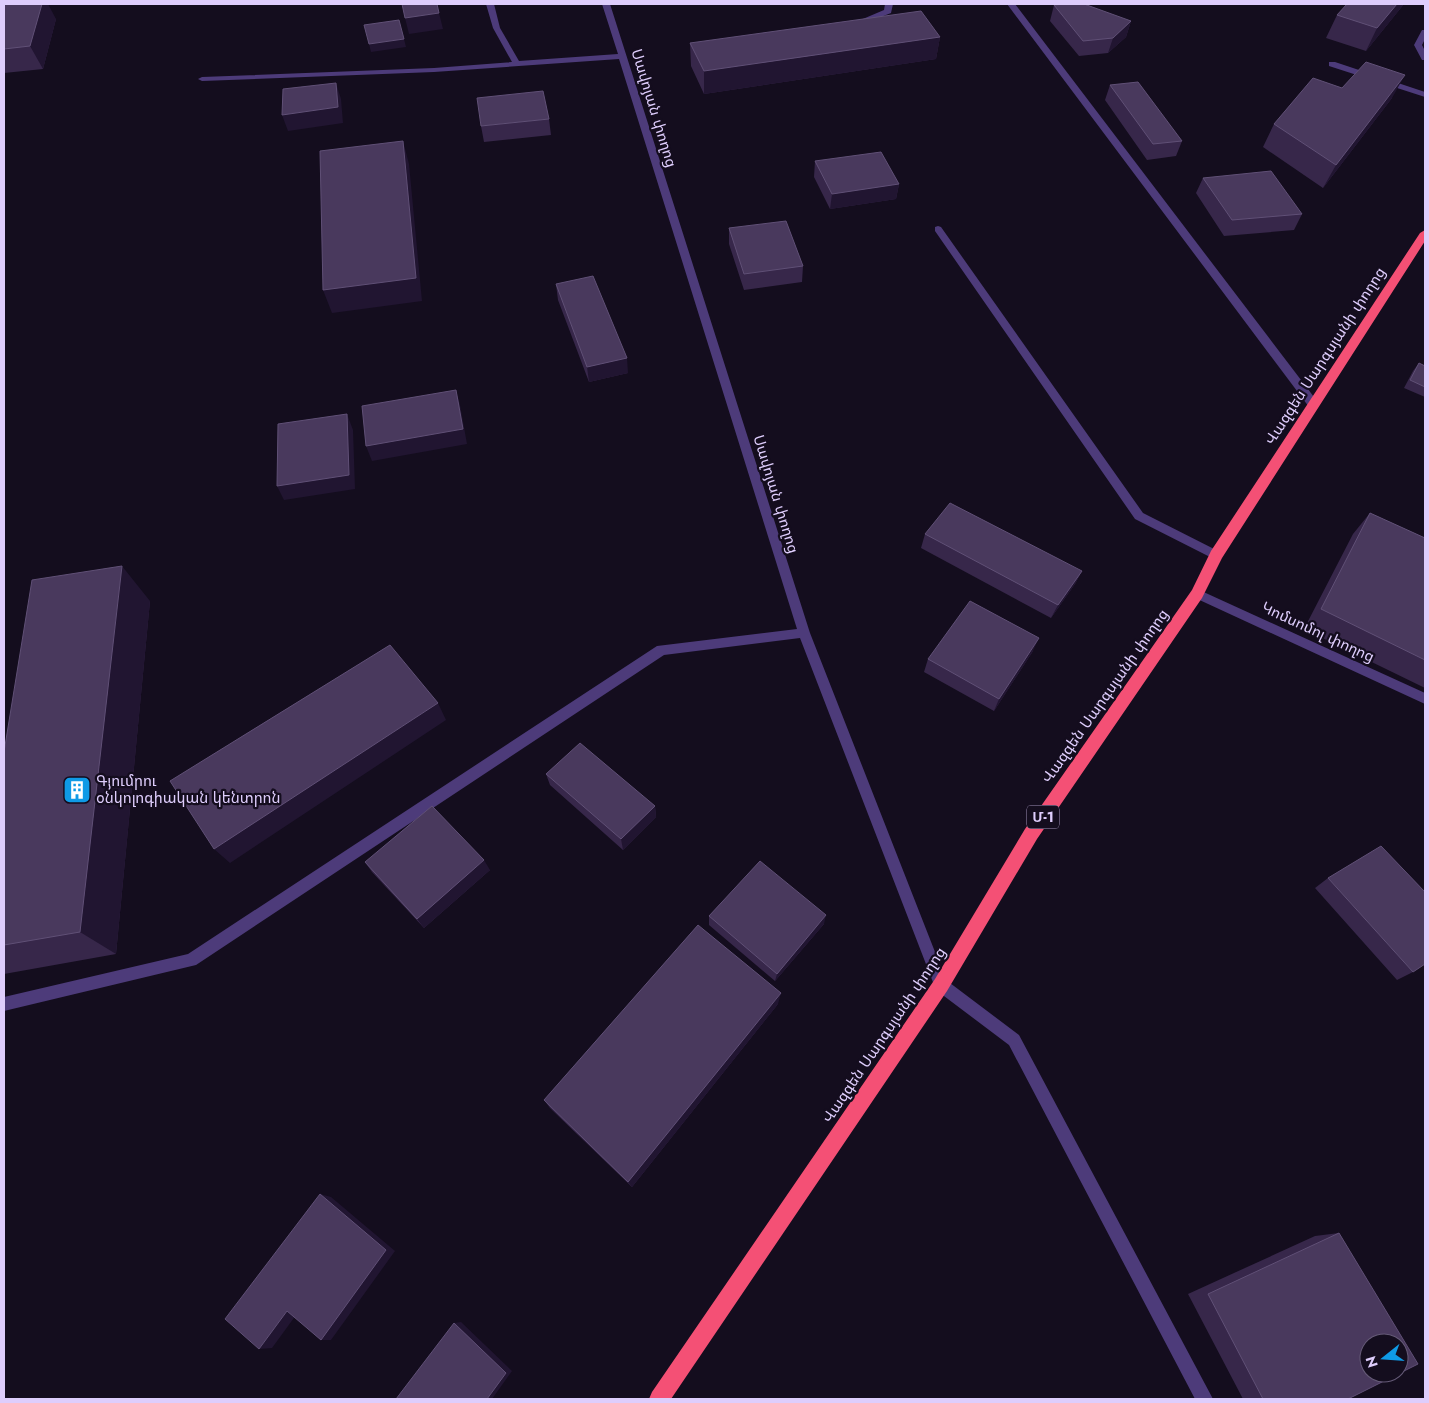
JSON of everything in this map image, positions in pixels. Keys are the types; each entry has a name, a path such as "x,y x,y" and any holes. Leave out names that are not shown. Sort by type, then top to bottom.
{"highway":[{"name":"Վազգեն Սարգսյանի փողոց","path":"659,1399 941,985 1031,834 1197,594 1216,555 1425,233"}],"street":[{"path":"490,4 491,14 500,36 517,64"},
{"name":"Սավոյան փողոց","path":"606,4 804,633 941,985"},
{"path":"853,25 888,11 889,4"},
{"path":"1011,4 1313,404"},
{"path":"1425,32 1418,45 1425,58"},
{"path":"202,79 424,70 622,56"},
{"path":"1332,64 1425,95"},
{"path":"938,229 1139,516 1216,555"},
{"name":"Կոմսոմոլ փողոց","path":"1197,594 1425,699"},
{"path":"4,1004 190,960 661,650 804,633"},
{"path":"941,985 1014,1040 1204,1399"}],"building":[{"path":"4,4 42,4 30,46 4,49"},
{"path":"402,4 437,4 439,13 405,18"},
{"path":"1084,4 1131,21 1113,38 1083,41 1054,5"},
{"path":"1347,4 1397,4 1377,28 1337,15"},
{"path":"921,11 940,37 704,71 690,43"},
{"path":"399,20 404,39 369,44 364,25"},
{"path":"1366,62 1405,75 1336,165 1274,124 1313,78 1342,88"},
{"path":"1138,82 1182,141 1153,144 1110,85"},
{"path":"336,83 338,107 282,115 283,89"},
{"path":"543,91 549,119 481,126 477,98"},
{"path":"403,141 416,278 323,290 320,151"},
{"path":"881,152 899,184 832,194 815,161"},
{"path":"1271,171 1302,214 1232,220 1203,178"},
{"path":"786,221 803,266 744,274 729,228"},
{"path":"593,276 627,358 587,367 556,284"},
{"path":"1419,363 1425,366 1425,387 1410,380"},
{"path":"456,390 463,429 366,446 362,406"},
{"path":"347,414 349,475 277,486 278,424"},
{"path":"950,503 1082,571 1058,605 925,534"},
{"path":"1370,513 1425,538 1425,660 1321,609"},
{"path":"122,566 80,932 4,945 4,752 32,580"},
{"path":"970,601 1039,638 999,699 928,659"},
{"path":"390,645 438,703 214,849 170,781"},
{"path":"580,743 655,806 621,839 546,774"},
{"path":"432,806 484,860 417,919 365,862"},
{"path":"1381,846 1425,892 1425,964 1413,972 1328,878"},
{"path":"760,861 826,915 777,974 709,916"},
{"path":"698,925 781,993 628,1182 544,1100"},
{"path":"320,1194 386,1250 321,1340 287,1311 259,1349 225,1319"},
{"path":"1339,1233 1399,1333 1359,1333 1359,1383 1380,1383 1348,1399 1263,1399 1208,1294"},
{"path":"454,1323 506,1373 487,1399 396,1399"},
{"path":"1409,1349 1418,1364 1409,1368"}],"place":[{"name":"Գյումրու օնկոլոգիական կենտրոն","path":"77,790"}]}
